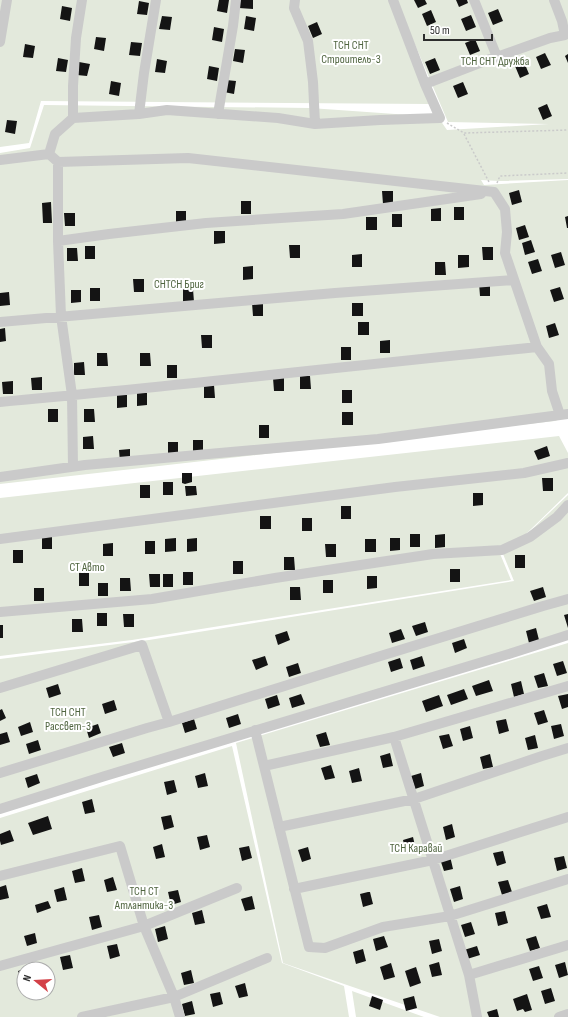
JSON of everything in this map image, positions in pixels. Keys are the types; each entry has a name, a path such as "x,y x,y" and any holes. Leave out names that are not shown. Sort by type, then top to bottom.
{"street":[{"path":"0,42 7,0"},
{"path":"73,118 76,38 82,0"},
{"path":"139,114 156,0"},
{"path":"218,114 236,0"},
{"path":"295,0 294,8 308,41 315,124"},
{"path":"49,154 55,134 73,118 139,114 167,110 278,118 315,124 440,118 425,84 393,0"},
{"path":"474,0 496,57"},
{"path":"425,84 550,38 566,35 554,0"},
{"path":"0,160 49,154 58,162 188,158 494,192"},
{"path":"58,162 58,241 62,316 72,395 73,467"},
{"path":"58,241 206,223 343,214 494,192"},
{"path":"0,477 73,467 378,439 564,414 552,391 549,364 537,347 505,253 507,232 505,209 494,192"},
{"path":"0,322 335,293 514,280"},
{"path":"0,402 537,347"},
{"path":"0,539 388,488 524,473 568,463"},
{"path":"0,612 152,599 275,578 425,556 502,550 530,537 557,517 568,505"},
{"path":"0,773 568,599"},
{"path":"0,809 568,635"},
{"path":"0,688 142,645 169,722"},
{"path":"264,766 394,737 568,686"},
{"path":"255,730 309,947 325,948 383,927 450,916 568,880"},
{"path":"394,737 469,975 477,1017"},
{"path":"279,827 414,799 568,748"},
{"path":"294,889 433,860 568,817"},
{"path":"0,876 120,846 144,926 174,997 180,1017"},
{"path":"0,966 144,926 237,888"},
{"path":"469,975 568,945"},
{"path":"82,1017 174,997 267,958"},
{"path":"559,1017 568,1014"}],"path":[{"path":"440,118 464,133 494,192"},
{"path":"464,133 568,130"},
{"path":"494,192 500,176 568,173"}],"green space":[{"name":"ТСН СНТ Строитель-3","path":"0,0 389,0 430,104 41,101 29,143 0,147"},
{"name":"СНТСН Бриг","path":"396,0 568,0 568,179 499,181 481,180 484,185 568,180 568,416 555,421 0,484 0,153 30,148 44,105 310,108 438,117 447,130 549,124 448,122"},
{"name":"СТ Авто","path":"559,436 568,453 568,493 526,534 498,549 511,580 132,640 0,656 0,498"},
{"name":"ТСН СНТ Рассвет-3","path":"568,495 568,638 0,811 0,659 149,640 514,581 501,549 527,534"},
{"name":"ТСН Каравай","path":"568,643 568,1017 440,1017 283,963 236,743"},
{"name":"ТСН СТ Атлантика-3","path":"232,746 282,963 344,986 349,1017 0,1017 0,818"},
{"path":"352,991 424,1017 356,1017"}],"building":[{"path":"219,0 229,0 227,13 217,11"},
{"path":"239,0 253,0 253,9 239,8"},
{"path":"414,0 425,0 427,4 418,8"},
{"path":"456,0 467,0 468,3 459,7"},
{"path":"139,1 149,3 147,15 137,14"},
{"path":"62,6 72,8 70,21 60,19"},
{"path":"498,9 503,21 493,25 488,13"},
{"path":"431,10 436,22 427,26 422,14"},
{"path":"471,15 476,27 466,31 461,19"},
{"path":"162,16 172,17 170,30 159,29"},
{"path":"246,16 256,18 254,31 244,29"},
{"path":"317,22 322,34 313,38 308,26"},
{"path":"214,27 224,29 222,42 212,40"},
{"path":"96,37 106,38 104,51 94,49"},
{"path":"475,39 480,51 470,55 465,43"},
{"path":"131,42 142,43 140,56 129,55"},
{"path":"25,44 35,46 33,58 23,57"},
{"path":"235,49 245,50 243,63 233,61"},
{"path":"545,53 551,65 541,69 536,57"},
{"path":"568,54 568,63 565,56"},
{"path":"58,58 68,60 66,72 56,71"},
{"path":"435,58 440,70 430,74 425,62"},
{"path":"157,59 167,61 165,73 155,72"},
{"path":"79,62 90,64 87,76 77,75"},
{"path":"524,62 529,74 520,78 515,66"},
{"path":"209,66 219,68 217,81 207,79"},
{"path":"226,80 236,81 234,94 224,92"},
{"path":"111,81 121,83 119,96 109,94"},
{"path":"463,82 468,94 458,98 453,86"},
{"path":"547,104 552,116 543,120 538,108"},
{"path":"7,120 17,121 15,134 5,132"},
{"path":"519,190 522,202 512,205 509,193"},
{"path":"382,191 393,191 393,204 383,204"},
{"path":"241,201 251,201 251,214 241,214"},
{"path":"51,202 52,223 43,223 42,203"},
{"path":"454,207 464,207 464,220 454,220"},
{"path":"441,208 441,221 431,221 431,209"},
{"path":"176,211 186,211 186,224 176,224"},
{"path":"64,213 75,213 75,226 65,226"},
{"path":"392,214 402,214 402,227 392,227"},
{"path":"568,216 568,228 567,228 565,217"},
{"path":"366,217 377,217 377,230 366,230"},
{"path":"525,225 529,237 519,240 516,228"},
{"path":"214,231 225,231 225,243 214,244"},
{"path":"531,240 535,252 525,255 522,243"},
{"path":"289,245 300,245 300,258 290,258"},
{"path":"85,246 95,246 95,259 85,259"},
{"path":"482,247 493,247 493,260 483,260"},
{"path":"67,248 77,248 78,261 67,261"},
{"path":"561,252 565,265 555,268 551,255"},
{"path":"362,254 362,267 352,267 352,255"},
{"path":"458,255 469,255 469,267 458,268"},
{"path":"538,259 542,271 532,274 528,262"},
{"path":"435,262 445,262 446,275 435,275"},
{"path":"253,266 253,279 243,280 243,267"},
{"path":"133,279 144,279 144,292 134,292"},
{"path":"479,283 490,283 490,296 480,296"},
{"path":"560,287 564,299 554,302 550,290"},
{"path":"90,288 100,288 100,301 90,301"},
{"path":"183,289 193,289 194,302 183,302"},
{"path":"71,290 81,290 81,302 71,303"},
{"path":"9,292 10,305 0,306 0,293"},
{"path":"252,303 263,303 263,316 253,316"},
{"path":"352,303 363,303 363,316 352,316"},
{"path":"358,322 369,322 369,335 358,335"},
{"path":"555,323 559,335 549,338 546,326"},
{"path":"5,328 6,341 0,342 0,329"},
{"path":"201,335 212,335 212,348 202,348"},
{"path":"390,340 390,353 380,353 380,341"},
{"path":"341,347 351,347 351,360 341,360"},
{"path":"97,353 107,353 108,366 97,366"},
{"path":"140,353 150,353 151,366 140,366"},
{"path":"84,362 85,375 74,375 74,363"},
{"path":"167,365 177,365 177,378 167,378"},
{"path":"300,376 310,376 311,389 300,389"},
{"path":"42,377 42,390 32,390 31,378"},
{"path":"273,378 284,378 284,391 274,391"},
{"path":"13,381 13,394 3,394 2,382"},
{"path":"204,385 214,385 215,398 204,398"},
{"path":"342,390 352,390 352,403 342,403"},
{"path":"137,393 147,393 147,405 137,406"},
{"path":"117,395 127,395 127,407 117,408"},
{"path":"48,409 58,409 58,422 48,422"},
{"path":"84,409 94,409 95,422 84,422"},
{"path":"342,412 353,412 353,425 342,425"},
{"path":"259,425 269,425 269,438 259,438"},
{"path":"93,436 94,449 83,449 83,437"},
{"path":"193,440 203,440 203,453 193,453"},
{"path":"168,442 178,442 178,455 168,455"},
{"path":"547,446 550,456 538,460 534,451"},
{"path":"130,449 130,462 120,462 119,450"},
{"path":"182,473 192,473 192,482 185,484 182,483"},
{"path":"542,478 553,478 553,491 543,491"},
{"path":"163,482 173,482 173,495 163,495"},
{"path":"140,485 150,485 150,498 140,498"},
{"path":"185,486 196,486 197,495 186,496"},
{"path":"473,493 483,493 483,505 473,506"},
{"path":"341,506 351,506 351,519 341,519"},
{"path":"260,516 271,516 271,529 260,529"},
{"path":"302,518 312,518 312,531 302,531"},
{"path":"410,534 420,534 420,547 410,547"},
{"path":"445,534 445,547 435,548 435,535"},
{"path":"42,536 52,536 52,549 42,549"},
{"path":"176,538 176,551 165,552 165,539"},
{"path":"197,538 197,551 187,552 187,539"},
{"path":"390,538 400,538 400,550 390,551"},
{"path":"365,539 376,539 376,552 365,552"},
{"path":"145,541 155,541 155,554 145,554"},
{"path":"113,543 113,556 103,556 103,544"},
{"path":"325,544 336,544 336,557 326,557"},
{"path":"13,550 23,550 23,563 13,563"},
{"path":"515,555 525,555 525,568 515,568"},
{"path":"284,557 294,557 295,570 284,570"},
{"path":"233,561 243,561 243,574 233,574"},
{"path":"450,569 460,569 460,582 450,582"},
{"path":"183,572 193,572 193,585 183,585"},
{"path":"79,573 89,573 89,586 79,586"},
{"path":"149,574 160,574 160,587 150,587"},
{"path":"163,574 173,574 173,587 163,587"},
{"path":"367,576 377,576 377,588 367,589"},
{"path":"120,578 130,578 131,591 120,591"},
{"path":"323,580 333,580 333,593 323,593"},
{"path":"98,583 108,583 108,596 98,596"},
{"path":"290,587 300,587 301,600 290,600"},
{"path":"543,587 546,597 534,601 530,591"},
{"path":"34,588 44,588 44,601 34,601"},
{"path":"97,613 107,613 107,626 97,626"},
{"path":"123,614 134,614 134,627 124,627"},
{"path":"568,614 568,628 564,615"},
{"path":"72,619 82,619 83,632 72,632"},
{"path":"425,622 428,632 416,636 412,626"},
{"path":"0,625 3,625 3,638 0,638"},
{"path":"536,628 539,640 529,643 526,631"},
{"path":"401,629 405,639 392,643 389,633"},
{"path":"287,631 290,640 278,645 275,635"},
{"path":"464,639 467,648 455,653 452,643"},
{"path":"265,656 268,665 256,670 252,660"},
{"path":"422,656 425,666 413,670 410,660"},
{"path":"400,658 403,668 391,672 388,662"},
{"path":"563,661 567,673 557,676 553,664"},
{"path":"298,663 301,673 289,677 286,667"},
{"path":"544,673 548,686 538,688 534,676"},
{"path":"489,680 493,691 476,696 472,686"},
{"path":"521,681 524,694 514,697 511,684"},
{"path":"58,684 61,694 49,698 46,688"},
{"path":"464,689 468,699 451,705 447,695"},
{"path":"301,694 305,704 292,708 289,698"},
{"path":"568,694 568,707 562,709 558,696"},
{"path":"277,695 280,705 268,709 265,699"},
{"path":"439,695 443,706 426,712 422,701"},
{"path":"114,700 117,710 105,714 102,704"},
{"path":"2,709 6,718 0,721 0,710"},
{"path":"544,710 548,722 538,725 534,713"},
{"path":"238,714 241,724 229,728 226,718"},
{"path":"194,719 197,729 185,733 182,723"},
{"path":"506,719 509,731 499,734 496,721"},
{"path":"30,722 33,732 21,736 18,727"},
{"path":"98,724 101,733 89,738 86,728"},
{"path":"561,724 564,736 554,739 551,726"},
{"path":"470,726 473,738 463,741 460,729"},
{"path":"7,732 10,742 0,745 0,734"},
{"path":"326,732 330,745 320,747 316,735"},
{"path":"449,734 453,746 443,749 439,736"},
{"path":"535,735 538,748 528,750 525,738"},
{"path":"38,740 41,750 29,754 26,744"},
{"path":"122,743 125,753 113,757 109,747"},
{"path":"390,753 393,766 383,768 380,756"},
{"path":"490,754 493,767 483,769 480,757"},
{"path":"331,765 335,778 325,780 321,768"},
{"path":"359,768 362,781 352,783 349,771"},
{"path":"205,773 208,786 198,788 195,776"},
{"path":"421,773 424,786 415,789 411,776"},
{"path":"37,774 40,783 28,788 25,778"},
{"path":"174,780 177,792 167,795 164,782"},
{"path":"92,799 95,812 85,814 82,802"},
{"path":"171,815 174,827 164,830 161,817"},
{"path":"48,816 52,829 33,835 28,823"},
{"path":"452,824 455,837 446,840 443,827"},
{"path":"10,830 14,841 1,845 0,834"},
{"path":"207,835 210,847 200,850 197,837"},
{"path":"413,837 416,850 406,853 403,840"},
{"path":"162,844 165,857 156,859 153,847"},
{"path":"249,846 252,858 242,861 239,848"},
{"path":"308,847 311,859 302,862 298,850"},
{"path":"503,851 506,863 497,866 493,853"},
{"path":"450,856 453,869 444,871 440,859"},
{"path":"564,856 567,868 557,871 554,858"},
{"path":"82,868 85,881 75,883 72,871"},
{"path":"113,877 117,890 107,892 104,880"},
{"path":"508,880 512,892 502,895 498,882"},
{"path":"6,885 9,898 0,900 0,887"},
{"path":"460,886 463,899 454,902 450,889"},
{"path":"64,887 67,900 57,902 54,890"},
{"path":"178,890 181,902 171,905 168,892"},
{"path":"370,892 373,904 363,907 360,894"},
{"path":"252,896 255,909 245,911 241,899"},
{"path":"48,901 51,908 37,913 35,905"},
{"path":"547,904 551,917 541,919 537,907"},
{"path":"202,910 205,923 195,925 192,913"},
{"path":"505,911 508,923 498,926 495,913"},
{"path":"99,915 102,927 92,930 89,917"},
{"path":"471,922 475,934 465,937 461,925"},
{"path":"165,926 168,939 158,942 155,929"},
{"path":"35,933 37,943 27,946 24,936"},
{"path":"384,936 388,947 376,951 373,939"},
{"path":"536,936 540,948 530,951 526,939"},
{"path":"439,939 442,951 432,954 429,941"},
{"path":"117,944 120,956 110,959 107,946"},
{"path":"477,946 480,955 467,959 464,950"},
{"path":"363,949 366,961 356,964 353,952"},
{"path":"70,955 73,968 63,970 60,957"},
{"path":"439,962 442,975 432,977 429,965"},
{"path":"565,962 568,975 559,978 555,965"},
{"path":"391,963 395,977 384,980 380,967"},
{"path":"539,966 543,978 533,981 529,969"},
{"path":"416,967 421,983 410,987 405,971"},
{"path":"191,970 194,983 184,985 181,973"},
{"path":"245,983 248,996 239,998 235,986"},
{"path":"551,988 555,1001 545,1004 541,991"},
{"path":"220,992 223,1004 213,1007 210,994"},
{"path":"527,994 532,1010 525,1012 523,1009 517,1011 513,999"},
{"path":"372,996 383,1000 380,1010 369,1006"},
{"path":"414,996 417,1008 406,1011 403,999"},
{"path":"192,1001 195,1014 185,1016 182,1004"},
{"path":"497,1009 499,1017 489,1017 487,1012"}],"park label":[{"name":"ТСН СНТ Дружба","path":"495,61"}]}
